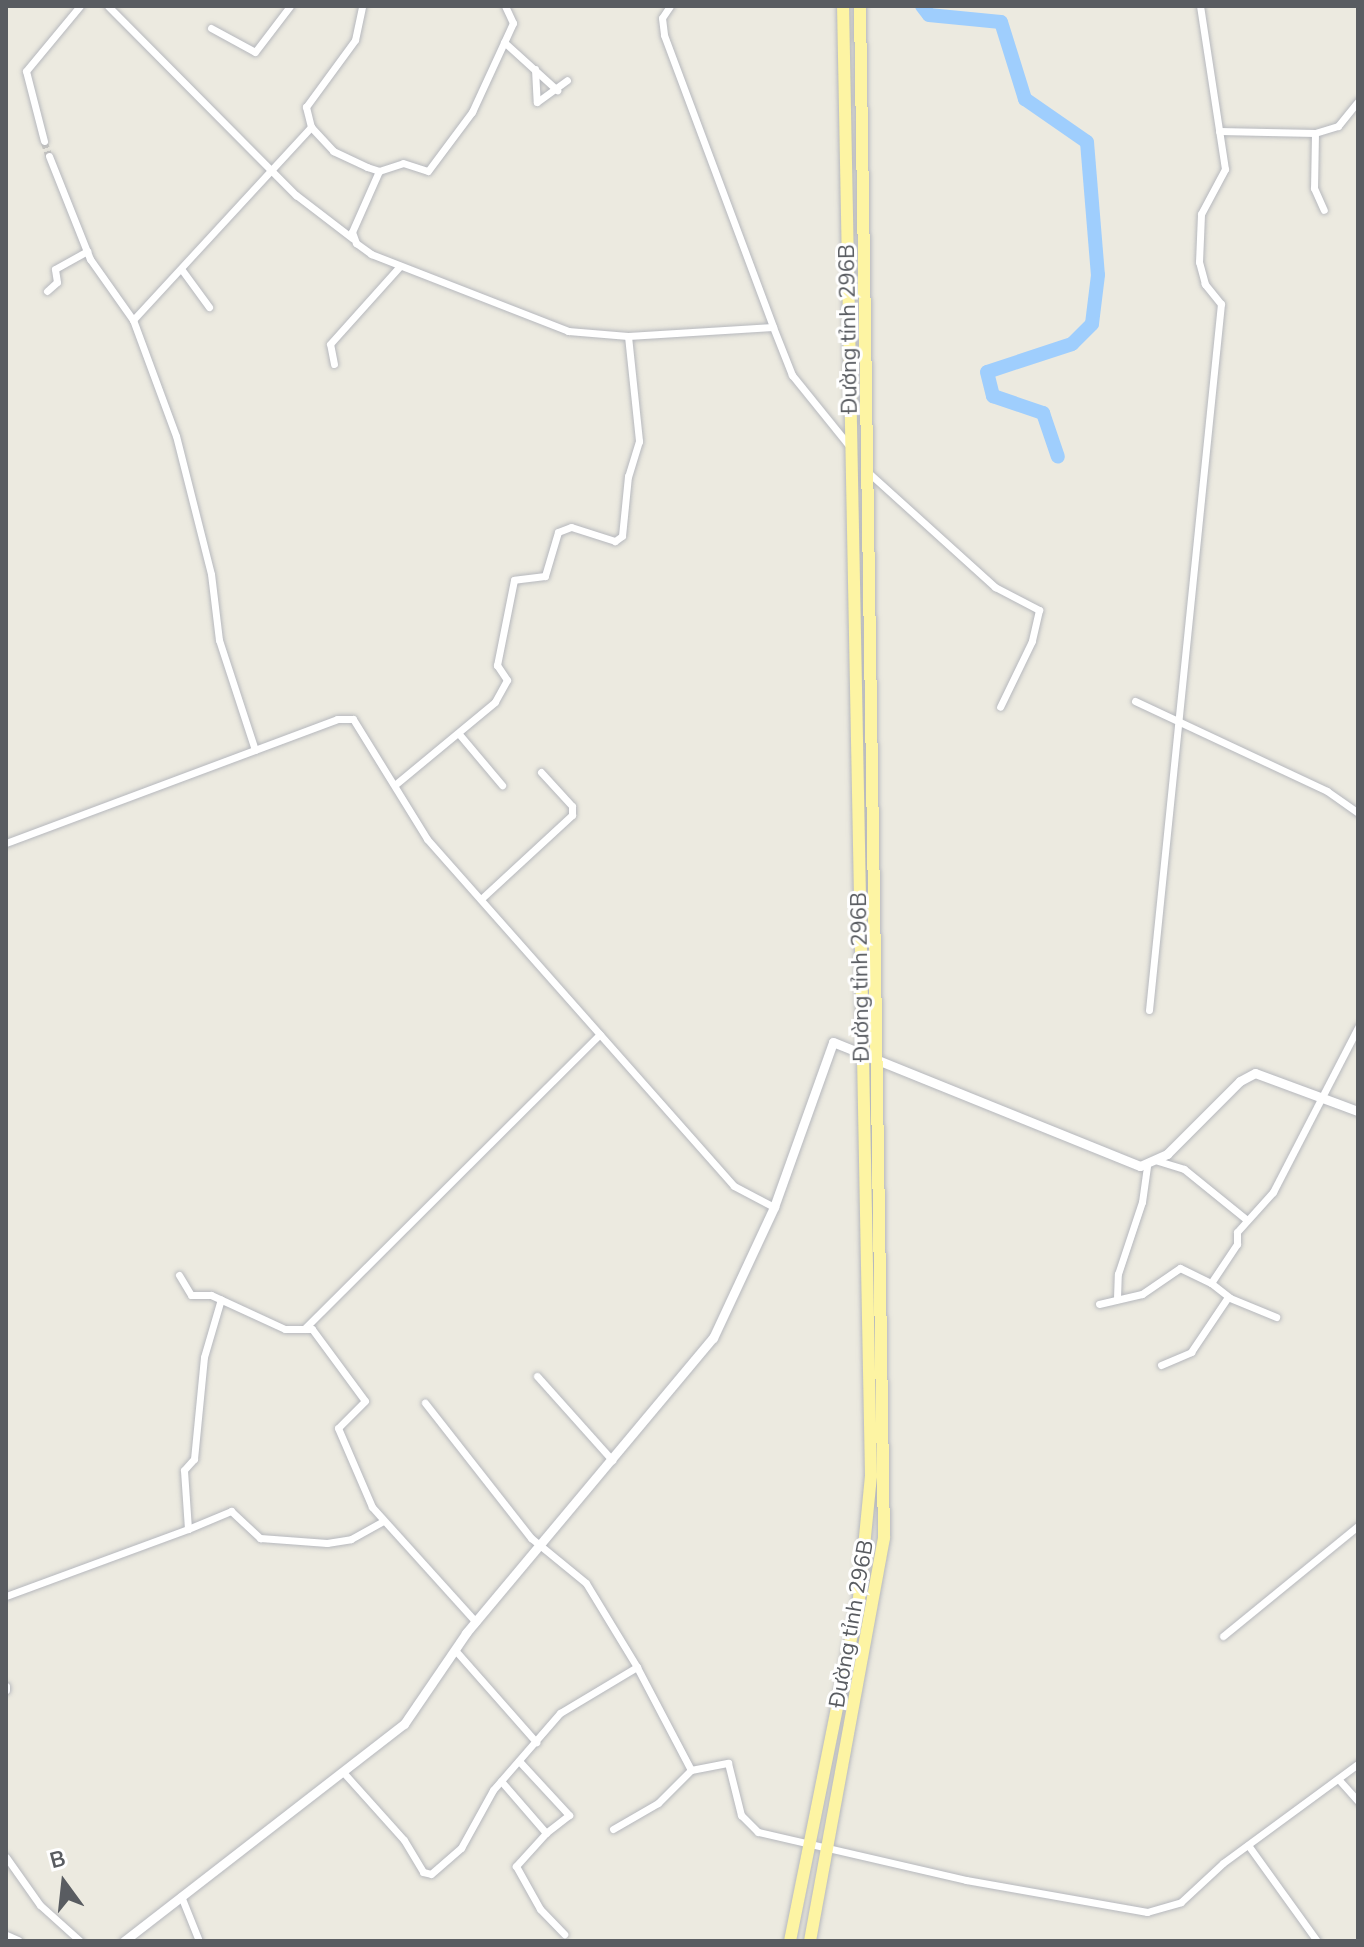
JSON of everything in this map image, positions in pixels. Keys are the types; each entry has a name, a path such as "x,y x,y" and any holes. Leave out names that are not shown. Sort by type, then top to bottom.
{"main road":[{"name":"Đường tỉnh 296B","path":"790,1941 868,1531 843,6"},
{"name":"Đường tỉnh 296B","path":"810,1941 884,1538 870,474 860,6"}],"street":[{"path":"44,141 26,71 80,6"},
{"path":"108,6 275,171 371,254 568,331 628,336 773,327"},
{"path":"211,28 255,52 290,6"},
{"path":"362,6 355,40 306,107 311,127 333,151 379,171 403,163 428,171 472,112 513,23 505,6"},
{"path":"670,6 662,18 664,35 792,375 850,448"},
{"path":"1149,1010 1221,304 1205,284 1199,243 1201,214 1225,169 1200,6"},
{"path":"504,42 557,90"},
{"path":"535,69 537,102 567,80"},
{"path":"1219,131 1315,133 1349,118 1358,101"},
{"path":"133,320 275,171 311,127"},
{"path":"1315,133 1314,188 1324,210"},
{"path":"49,156 87,251 133,320 176,436 211,574 219,640 255,750"},
{"path":"352,238 379,171"},
{"path":"47,291 57,282 55,269 87,251"},
{"path":"334,364 330,344 400,266"},
{"path":"182,270 209,307"},
{"path":"396,784 495,702 507,680 497,665 516,578 545,576 558,532 564,528 615,541 622,536 628,476 639,449 628,336"},
{"path":"870,474 995,587 1039,610 1032,641 1000,707"},
{"path":"1135,701 1327,791 1358,813"},
{"path":"6,843 337,719 353,719 396,784 417,825 734,1186 774,1207"},
{"path":"459,734 502,785"},
{"path":"481,899 572,815 572,806 541,772"},
{"path":"1211,1283 1247,1220 1273,1192 1358,1027"},
{"path":"179,1275 191,1295 221,1299 285,1329 305,1328 600,1034"},
{"path":"124,1941 404,1724 476,1622 721,1327 774,1207 833,1042 1122,1161 1147,1166 1158,1161 1246,1076 1262,1074 1358,1111"},
{"path":"1158,1161 1184,1169 1247,1220"},
{"path":"1117,1298 1118,1274 1142,1202 1147,1166"},
{"path":"1099,1304 1142,1294 1180,1268 1211,1283 1228,1297 1276,1317"},
{"path":"1161,1365 1191,1352 1228,1297"},
{"path":"188,1529 184,1470 194,1459 200,1383 221,1299"},
{"path":"305,1328 333,1354 365,1401 338,1428 383,1521 476,1622"},
{"path":"537,1376 612,1460"},
{"path":"425,1403 541,1547 586,1583 637,1667 691,1770"},
{"path":"6,1596 231,1511 260,1538 327,1543 351,1539 383,1521"},
{"path":"1223,1636 1358,1526"},
{"path":"455,1650 536,1742"},
{"path":"343,1772 404,1840 426,1874 461,1848 501,1781 560,1713 637,1667"},
{"path":"519,1761 569,1815 546,1833 516,1866 540,1909 564,1934"},
{"path":"613,1829 658,1803 691,1770 728,1763 736,1803 750,1828 1141,1912 1174,1906 1248,1845 1340,1781 1358,1764"},
{"path":"501,1781 546,1833"},
{"path":"1340,1781 1358,1801"},
{"path":"1248,1845 1317,1941"},
{"path":"6,1857 40,1905 80,1941"},
{"path":"181,1896 199,1941"},
{"path":"6,1936 18,1941"}],"waterway":[{"path":"922,6 929,15 1001,22 1025,99 1087,142 1098,275 1092,324 1072,344 987,372 993,396 1043,413 1058,457"}],"tunnel":[{"path":"44,141 49,156"}]}
